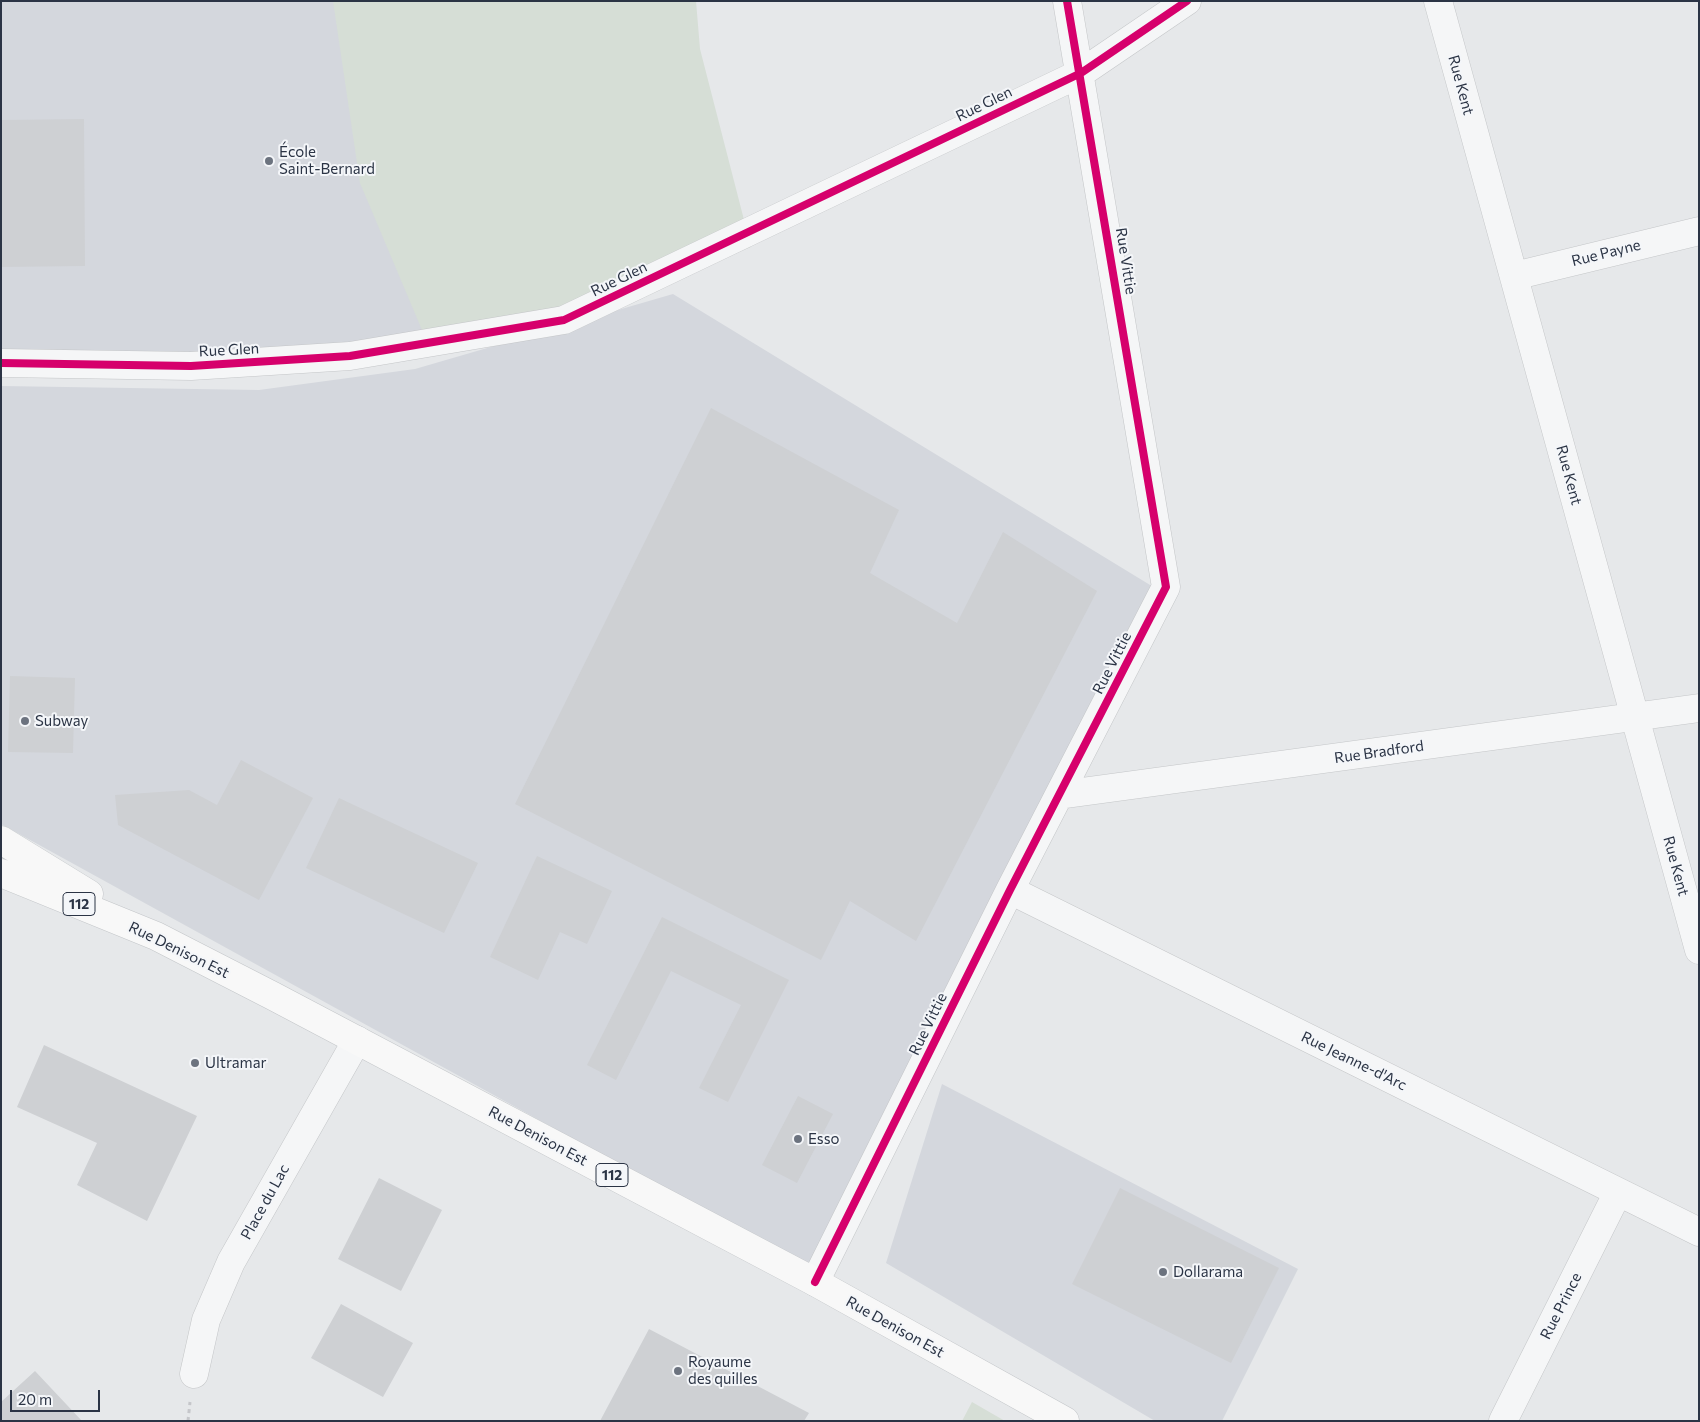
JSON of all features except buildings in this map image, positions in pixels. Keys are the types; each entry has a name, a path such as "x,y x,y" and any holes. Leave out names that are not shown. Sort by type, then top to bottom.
{"main road":[{"path":"1,840 156,936"},
{"name":"Rue Denison Est","path":"1,873 156,936 815,1282 1065,1421"}],"street":[{"name":"Rue Vittie","path":"815,1282 1010,890 1166,587 1081,73 1067,1"},
{"name":"Rue Glen","path":"1,363 191,366 350,356 564,320 1081,73 1187,1"},
{"name":"Rue Kent","path":"1438,1 1699,950"},
{"name":"Rue Payne","path":"1514,276 1699,230"},
{"name":"Rue Bradford","path":"1059,795 1699,708"},
{"name":"Rue Jeanne-d'Arc","path":"1010,890 1699,1232"},
{"name":"Place du Lac","path":"194,1374 206,1320 231,1262 357,1040"},
{"name":"Rue Prince","path":"1503,1421 1618,1192"}],"shaded area":[{"name":"École Saint-Bernard","path":"1,1 510,1 564,320 350,356 1,363"},
{"path":"333,1 696,1 700,49 751,247 658,286 430,349 360,183"},
{"path":"673,294 1155,588 810,1269 1,824 1,386 259,390 415,369"},
{"path":"942,1084 1298,1269 1222,1421 1155,1421 886,1263"},
{"path":"972,1402 1005,1421 962,1421"}],"cycle path":[{"path":"815,1282 1010,890 1166,587 1067,1"},
{"path":"1,363 191,366 350,356 564,320 1081,73 1187,1"}],"place":[{"name":"École Saint-Bernard","path":"269,161"},
{"name":"Subway","path":"25,721"},
{"name":"Ultramar","path":"195,1063"},
{"name":"Esso","path":"798,1139"},
{"name":"Dollarama","path":"1163,1272"},
{"name":"Royaume des quilles","path":"678,1371"}]}
